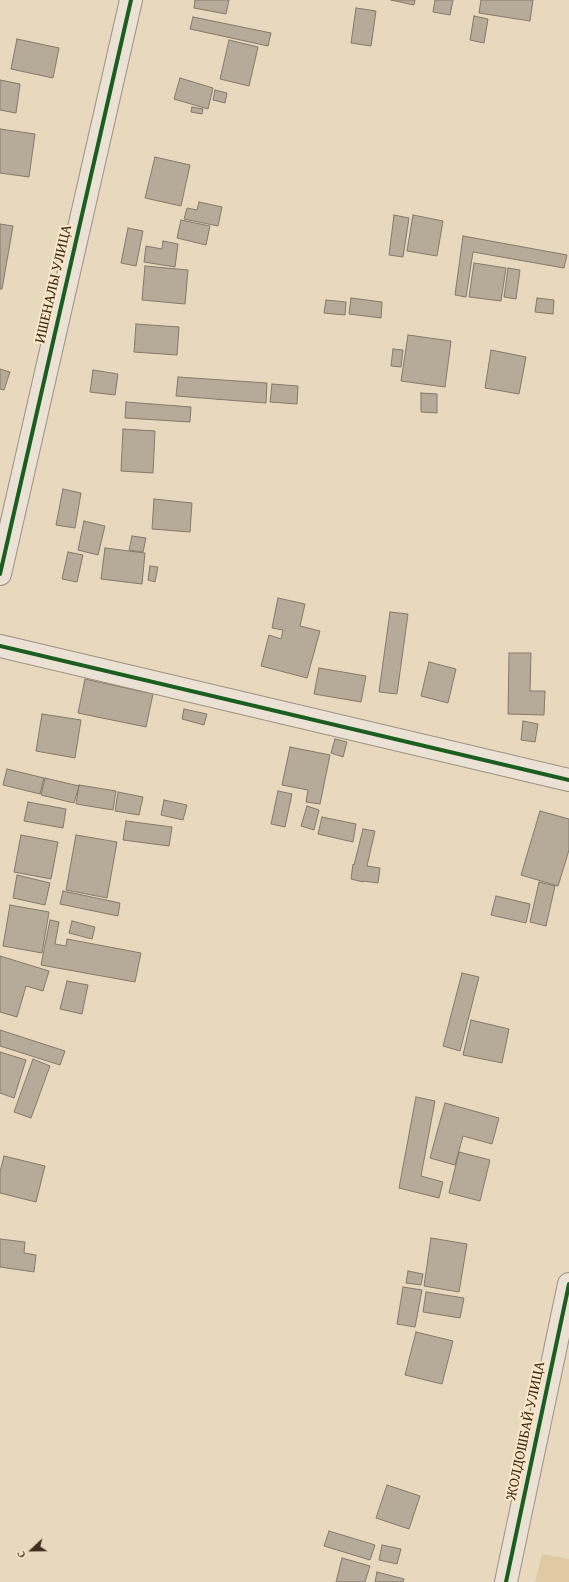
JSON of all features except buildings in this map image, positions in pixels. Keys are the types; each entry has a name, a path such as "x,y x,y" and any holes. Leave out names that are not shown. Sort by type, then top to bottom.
{"street":[{"name":"ИШЕНАЛЫ УЛИЦА","path":"0,574 132,0"},
{"path":"0,646 569,780"},
{"name":"ЖОЛДОШБАЙ УЛИЦА","path":"506,1582 569,1284"}],"shaded area":[{"path":"542,1554 569,1559 569,1582 535,1582"}],"cycle path":[{"path":"0,574 131,0"},
{"path":"0,646 569,780"},
{"path":"506,1582 569,1284"}]}
